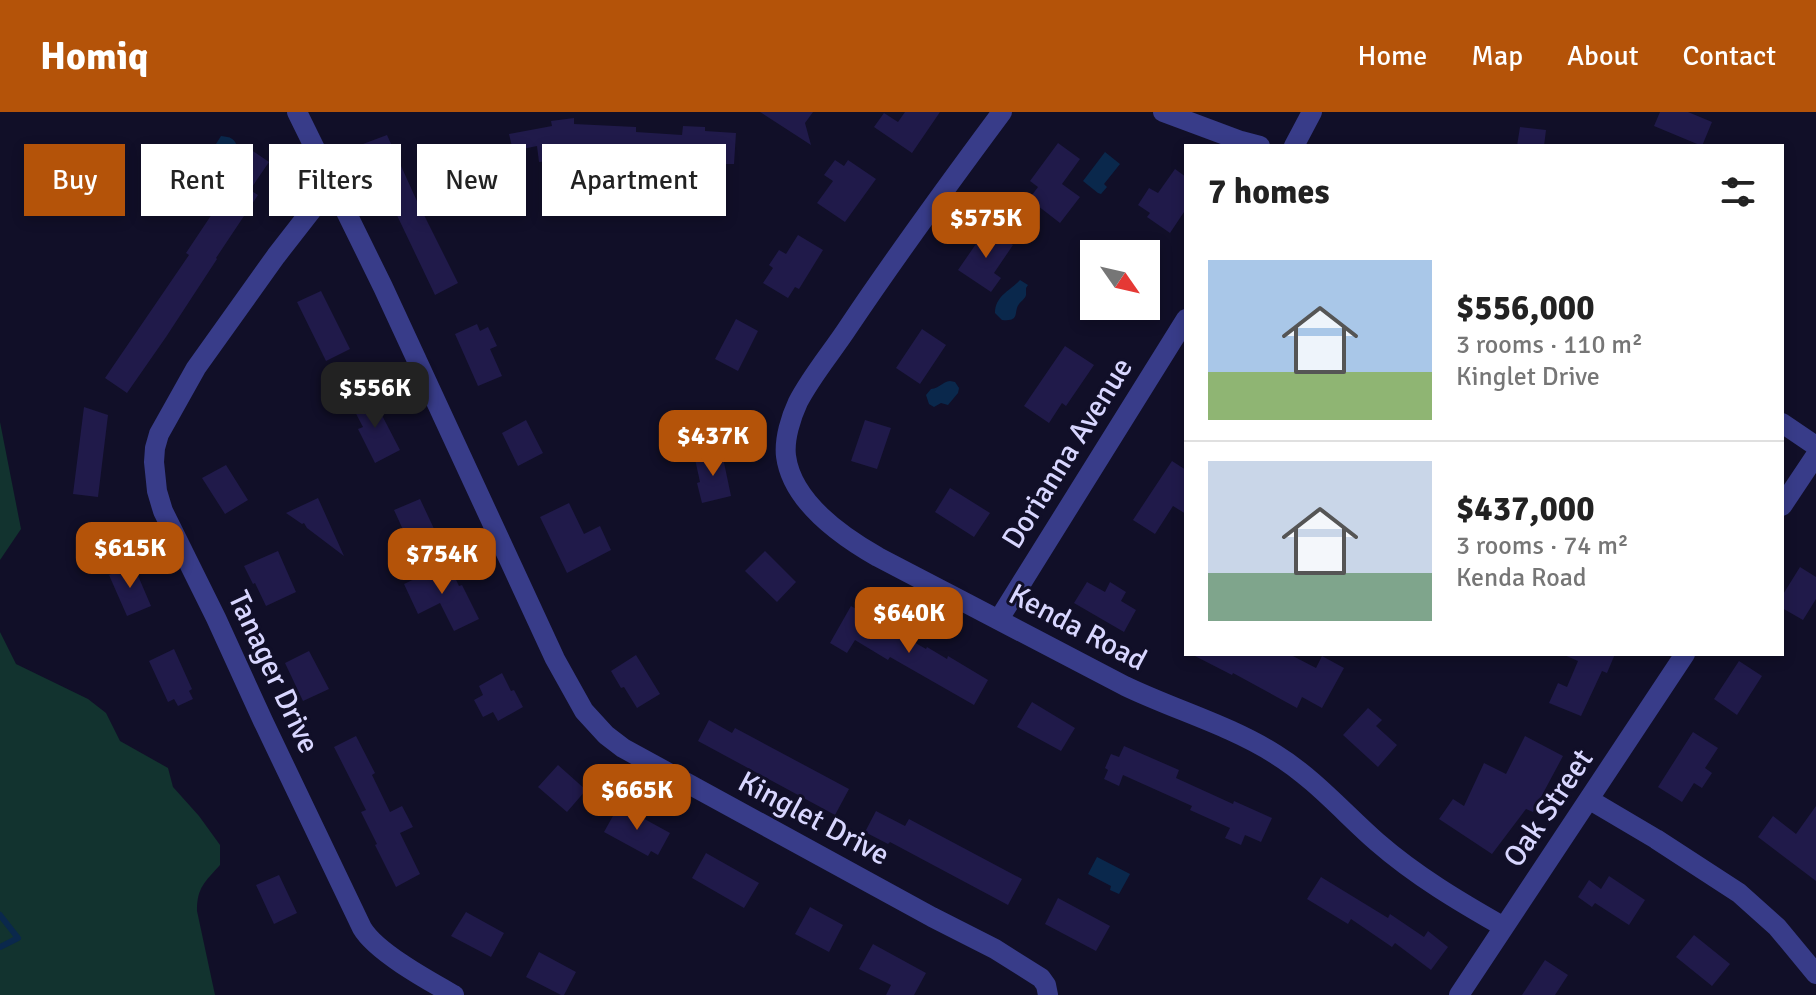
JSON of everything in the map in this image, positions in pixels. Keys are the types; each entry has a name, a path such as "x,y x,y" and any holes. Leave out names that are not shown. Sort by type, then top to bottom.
{"street":[{"name":"Kinglet Drive","path":"297,112 313,144"},
{"name":"Kenda Road","path":"1002,112 809,382 796,406 787,439 786,455 797,486 814,509 853,543 1139,693 1277,755 1397,858 1438,888 1504,927"},
{"path":"1163,112 1252,144"},
{"path":"1295,144 1312,112"},
{"name":"Tanager Drive","path":"307,216 196,368 159,434 154,462 157,491 163,511 213,610 362,928 376,945 454,995"},
{"name":"Kinglet Drive","path":"348,216 555,659 573,694 598,728 637,756 995,949 1041,978 1048,995"},
{"name":"Dorianna Avenue","path":"999,619 1184,322"},
{"path":"1784,424 1816,446"},
{"path":"1784,503 1812,468"},
{"name":"Oak Street","path":"1459,995 1684,656"},
{"path":"1590,800 1739,893 1777,927 1816,974"}],"green space":[{"path":"0,422 21,529 0,560"},
{"path":"0,632 16,664 88,699 106,713 120,741 168,768 173,787 220,845 220,865 200,890 197,903 215,995 0,995"}],"water":[{"path":"221,136 232,139 236,144 216,144"},
{"path":"1105,152 1120,164 1104,184 1107,187 1101,194 1083,181"},
{"path":"1020,280 1028,285 1025,296 1014,318 1002,320 995,313 998,302"},
{"path":"950,381 959,388 948,405 941,403 934,407 929,404 926,395 931,389"},
{"path":"1097,857 1130,874 1119,894 1088,874"}],"building":[{"path":"760,112 813,112 805,123 811,145"},
{"path":"905,112 940,112 912,153 874,127 884,113 898,122"},
{"path":"1660,112 1688,112 1712,122 1703,144 1654,126"},
{"path":"574,118 574,124 636,127 636,132 682,135 683,126 736,133 734,164 726,164 726,144 542,144 542,162 539,162 537,146 526,148 526,144 511,144 509,134 552,126 551,121"},
{"path":"1520,127 1546,130 1544,144 1517,144"},
{"path":"387,135 391,144 363,144"},
{"path":"1058,143 1080,159 1062,184 1080,197 1060,223 1029,199 1038,187 1030,181"},
{"path":"253,151 269,162 253,186"},
{"path":"835,160 844,166 848,160 876,179 845,222 817,203 833,181 824,175"},
{"path":"401,166 417,201 417,216 424,216 458,283 435,295 397,216 401,216"},
{"path":"1175,169 1184,176 1184,212 1170,233 1147,217 1150,213 1138,205 1149,188 1158,193"},
{"path":"211,216 244,216 127,393 105,378 189,255 186,253"},
{"path":"987,228 1013,245 994,273 1001,278 991,292 958,270"},
{"path":"798,235 823,250 799,289 795,287 788,298 763,283 773,268 769,265 779,250 786,254"},
{"path":"321,291 350,349 326,361 297,302"},
{"path":"736,319 758,331 738,371 715,359"},
{"path":"477,324 480,331 488,327 497,346 490,349 502,376 478,386 455,334"},
{"path":"922,329 946,345 920,384 896,368"},
{"path":"1065,346 1094,365 1066,406 1062,403 1049,423 1024,406"},
{"path":"372,396 400,450 375,463 358,429 363,427 352,406"},
{"path":"84,407 108,415 98,497 73,494"},
{"path":"526,420 543,453 518,466 502,433"},
{"path":"865,420 891,428 877,469 851,461"},
{"path":"722,453 731,496 702,503 695,459"},
{"path":"1172,461 1184,469 1184,513 1173,506 1155,534 1133,520"},
{"path":"226,465 248,500 225,514 202,478"},
{"path":"950,488 990,513 974,537 935,512"},
{"path":"318,498 344,556 304,523 286,513"},
{"path":"420,499 436,533 410,545 394,510"},
{"path":"569,503 584,534 600,526 611,550 567,573 540,517"},
{"path":"278,551 296,592 266,606 244,566"},
{"path":"765,551 796,582 777,602 745,571"},
{"path":"448,563 479,619 454,631 440,603 418,614 404,584"},
{"path":"133,564 151,606 127,616 109,575"},
{"path":"1800,567 1816,577 1816,599 1803,620 1784,609 1784,593"},
{"path":"1087,582 1105,592 1110,582 1126,592 1121,601 1136,610 1124,632 1074,603"},
{"path":"851,606 988,680 974,705 855,640 847,653 830,643"},
{"path":"174,649 192,689 189,691 193,699 178,706 174,699 168,702 149,661"},
{"path":"309,651 329,689 303,701 285,663"},
{"path":"636,655 660,694 637,708 611,671"},
{"path":"1195,656 1293,656 1316,668 1322,656 1344,668 1322,708 1302,697 1297,708"},
{"path":"1567,656 1614,656 1607,673 1602,671 1581,716 1549,703 1558,683 1567,687 1578,661"},
{"path":"1739,661 1762,676 1737,715 1714,699"},
{"path":"502,673 523,707 498,721 493,712 483,717 474,700 483,695 479,686"},
{"path":"1032,702 1075,728 1061,751 1017,727"},
{"path":"1368,708 1382,720 1376,726 1397,745 1378,767 1343,735"},
{"path":"709,720 732,733 735,728 849,789 835,815 698,741"},
{"path":"1693,732 1718,748 1705,768 1712,773 1702,788 1694,783 1682,802 1658,787"},
{"path":"356,736 390,812 402,806 413,827 400,833 420,874 396,887 361,812 366,810 334,747"},
{"path":"1525,736 1563,756 1533,812 1526,809 1492,854 1439,819 1453,799 1464,806 1484,763 1506,774"},
{"path":"1124,746 1179,770 1176,778 1272,818 1261,842 1245,835 1241,845 1225,838 1230,828 1190,810 1192,806 1123,775 1119,786 1104,779 1111,754 1119,757"},
{"path":"558,765 586,790 567,812 538,787"},
{"path":"619,805 670,833 658,855 651,851 648,856 604,832"},
{"path":"1816,806 1816,881 1758,837 1773,816 1796,834"},
{"path":"876,811 905,826 909,819 1022,879 1008,905 890,842 888,844 865,832"},
{"path":"706,853 759,883 744,908 692,878"},
{"path":"279,875 297,913 274,924 256,885"},
{"path":"1609,876 1645,900 1629,925 1595,903 1592,907 1578,897 1589,880 1601,889"},
{"path":"1321,877 1388,918 1390,914 1424,937 1428,931 1448,947 1431,970 1395,943 1392,947 1351,919 1348,924 1307,899"},
{"path":"1058,898 1110,926 1096,951 1045,924"},
{"path":"810,907 843,925 829,952 795,934"},
{"path":"466,912 504,933 491,957 451,936"},
{"path":"1694,935 1730,964 1712,986 1676,957"},
{"path":"873,944 926,973 914,995 886,995 891,985 859,969"},
{"path":"539,952 576,972 564,995 526,977"},
{"path":"1545,960 1568,975 1555,995 1522,995"}],"waterway":[{"path":"0,915 18,938 0,947"}]}
